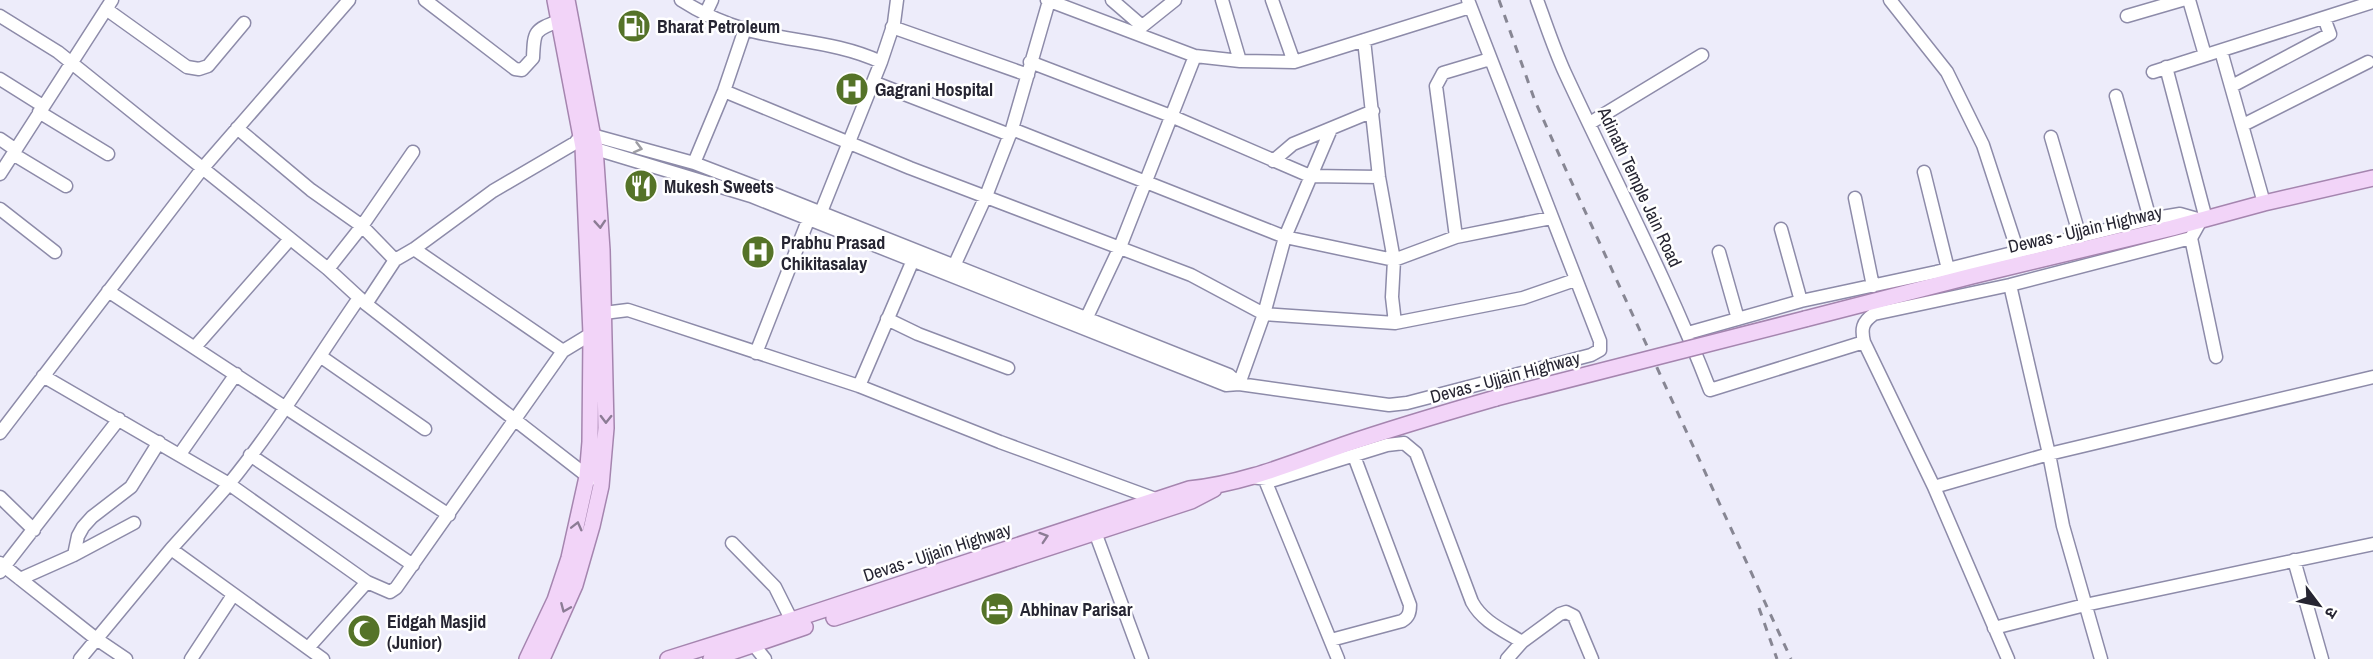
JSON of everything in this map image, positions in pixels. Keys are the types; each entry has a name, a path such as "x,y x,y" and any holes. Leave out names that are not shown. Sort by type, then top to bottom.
{"main road":[{"path":"527,659 555,600 577,528 588,477 592,393 585,142 555,0"},
{"path":"542,659 575,585 592,526 601,486 606,392 604,313 567,0"},
{"name":"Dewas - Ujjain Highway","path":"1805,319 2264,203 2373,178"},
{"name":"Devas - Ujjain Highway","path":"711,659 753,644 794,625 1189,489 1258,479 1281,466 1485,401 1805,319"},
{"name":"Devas - Ujjain Highway","path":"668,659 794,625 1095,532 1191,501 1219,486"}],"street":[{"path":"0,433 202,169 349,0"},
{"path":"425,0 516,69 522,70 533,58 534,35 537,30 560,21"},
{"path":"681,0 705,15 745,29 834,45 881,62"},
{"path":"705,15 712,0"},
{"path":"821,212 881,62 892,27 897,0"},
{"path":"585,142 751,196 1227,385 1239,384 1389,405 1407,403 1591,355 1600,350 1600,341 1469,4 1294,62 1240,61 1195,56 1139,29 1048,0 1011,132 986,196 954,266"},
{"path":"1112,0 1139,29"},
{"path":"1139,29 1175,0"},
{"path":"1222,0 1240,61"},
{"path":"1272,0 1294,62"},
{"name":"Adinath Temple Jain Road","path":"1537,0 1565,72 1688,333 1710,390 1864,342"},
{"path":"1890,0 1947,72 1983,145 2018,252"},
{"path":"2127,16 2182,0"},
{"path":"2189,0 2205,55"},
{"path":"2153,72 2369,2"},
{"path":"0,174 109,4 187,67 200,69 208,66 244,23"},
{"path":"0,16 72,62 328,269 362,301 601,486"},
{"path":"2232,86 2330,34 2324,18"},
{"path":"892,27 1028,75"},
{"path":"694,163 724,91 745,29"},
{"path":"1364,40 1379,177 1394,260 1392,297 1395,323"},
{"path":"2221,51 2264,203"},
{"path":"1590,123 1702,55"},
{"path":"1087,317 1147,182 1195,56"},
{"path":"1456,237 1436,86 1443,74 1490,59"},
{"path":"1030,62 1171,116 1310,176 1379,177"},
{"path":"2243,125 2368,62"},
{"path":"2008,659 1934,487 1864,342 1862,327 1865,320 1874,315 2010,285 2191,238 2204,220 2166,67"},
{"path":"0,79 108,154"},
{"path":"873,82 1147,182 1285,237 1394,260 1456,237 1551,218"},
{"path":"724,91 910,168 1191,275 1264,314 1395,323 1523,298 1575,280"},
{"path":"2116,96 2150,219"},
{"path":"1273,161 1293,144 1373,111"},
{"path":"237,128 311,190 362,226 395,260"},
{"path":"1239,384 1264,314 1285,237 1331,129"},
{"path":"2051,137 2080,237"},
{"path":"0,140 14,152 66,186"},
{"path":"80,659 95,638 229,484 286,407 320,356 395,260 414,249 493,191 585,142 694,163 1087,317 1229,375 1239,384"},
{"path":"328,269 362,226 413,152"},
{"path":"1924,172 1948,269"},
{"path":"1855,198 1872,286"},
{"path":"0,209 55,252"},
{"path":"1688,333 1801,302 1948,269 2150,219 2180,214 2204,220"},
{"path":"756,353 809,218"},
{"path":"1781,230 1801,302"},
{"path":"2191,238 2216,357"},
{"path":"195,347 290,239"},
{"path":"414,249 563,351"},
{"path":"1719,252 1738,319"},
{"path":"859,386 913,260"},
{"path":"2010,285 2063,526 2101,659"},
{"path":"108,291 449,515"},
{"path":"604,313 628,310 859,386 1010,446 1158,500"},
{"path":"887,320 926,338 1008,368"},
{"path":"44,376 229,484 367,582 390,592 396,588 449,515 563,351 591,334"},
{"path":"320,356 425,429"},
{"path":"180,454 236,374"},
{"path":"1934,487 2049,454 2373,377"},
{"path":"118,419 34,530 2,567 126,659"},
{"path":"74,555 78,536 83,527 92,517 131,487 159,442"},
{"path":"1338,659 1258,479 1274,480 1398,442 1416,453 1478,613 1522,642"},
{"path":"250,455 413,565"},
{"path":"1331,640 1402,621 1410,612 1410,604 1354,456"},
{"path":"0,497 34,530"},
{"path":"20,579 74,555 134,523"},
{"path":"1095,532 1142,659"},
{"path":"732,543 775,587 794,625"},
{"path":"1994,628 2085,605 2373,544"},
{"path":"171,549 323,659"},
{"path":"2294,560 2321,659"},
{"path":"308,648 367,582"},
{"path":"191,659 233,595"},
{"path":"1507,659 1522,642 1566,612 1574,616 1592,659"},
{"path":"753,644 765,659"}],"railway":[{"path":"1499,0 1535,101 1791,659"},
{"path":"1759,608 1777,659"}],"place":[{"name":"Bharat Petroleum","path":"634,26"},
{"name":"Gagrani Hospital","path":"852,89"},
{"name":"Mukesh Sweets","path":"641,186"},
{"name":"Prabhu Prasad Chikitasalay","path":"758,252"},
{"name":"Abhinav Parisar","path":"997,609"},
{"name":"Eidgah Masjid (Junior)","path":"364,631"}]}
